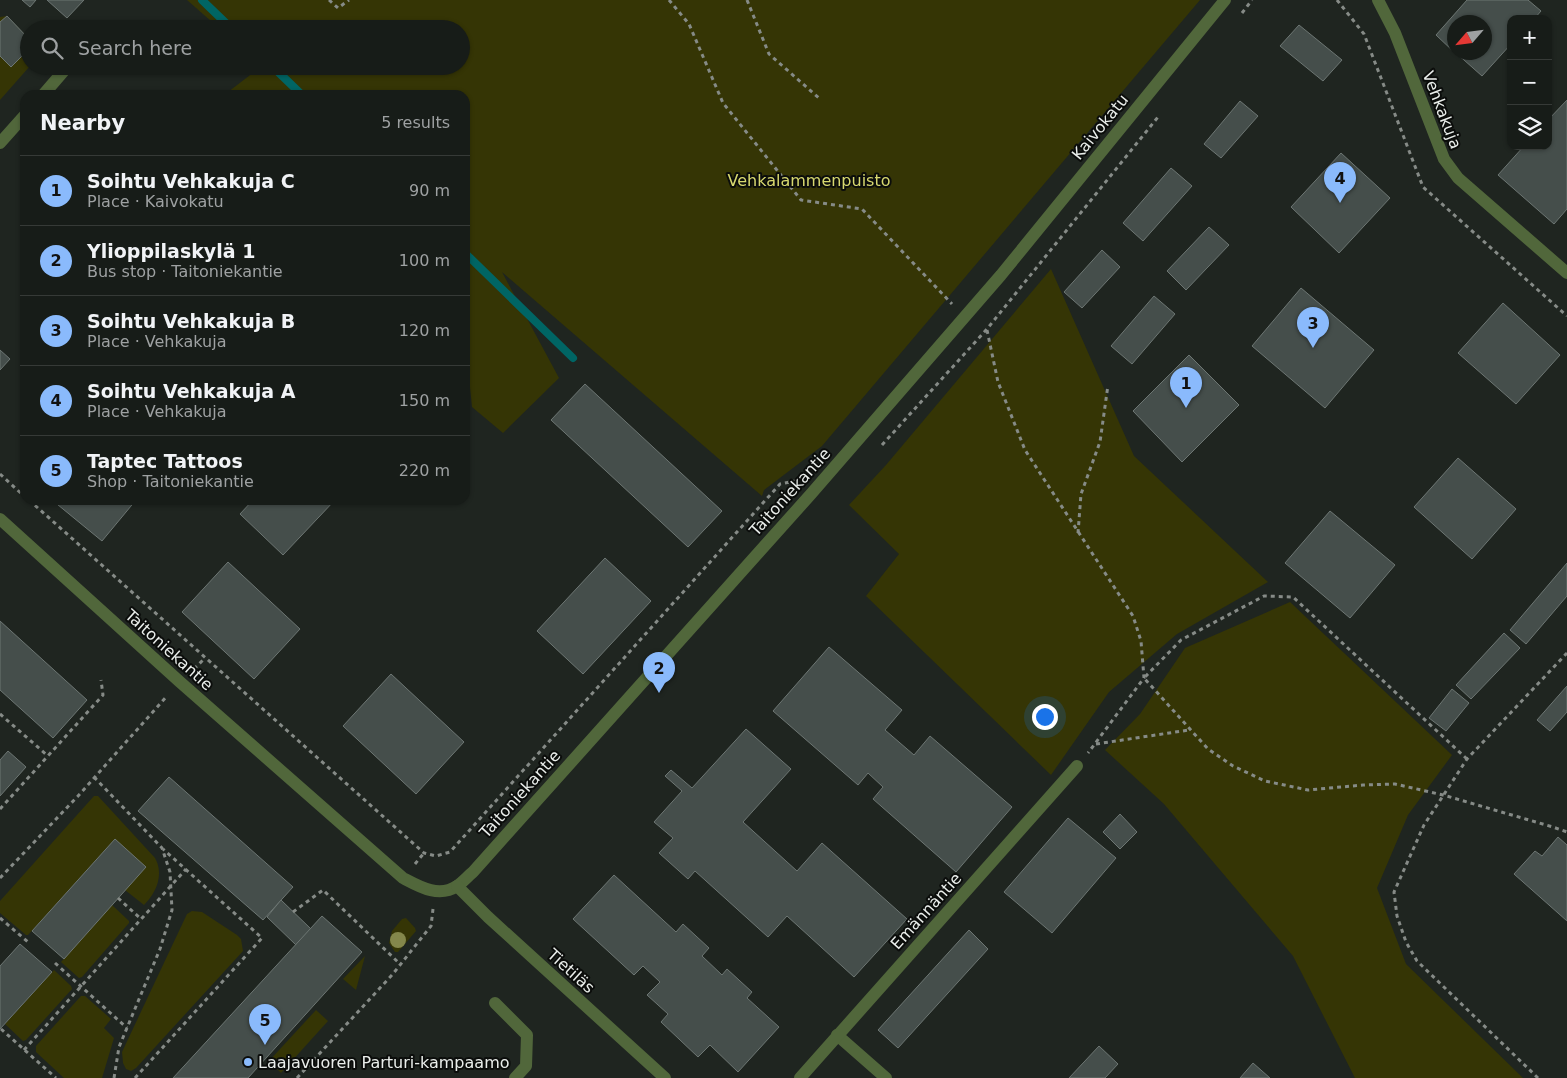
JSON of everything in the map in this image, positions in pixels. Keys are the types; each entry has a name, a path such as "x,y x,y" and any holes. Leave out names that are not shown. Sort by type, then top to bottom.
{"street":[{"name":"Kaivokatu","path":"1001,275 1225,0"},
{"name":"Vehkakuja","path":"1378,0 1395,33 1444,159 1458,178 1567,274"},
{"path":"47,90 60,75"},
{"path":"0,143 20,121"},
{"name":"Taitoniekantie","path":"0,519 180,682 403,878 420,887 436,892 447,890 457,886 473,872 810,494 1001,275"},
{"name":"Emännäntie","path":"800,1078 1077,766"},
{"name":"Tietiläs","path":"457,886 488,917 665,1078"},
{"path":"495,1003 527,1035 526,1066 515,1078"},
{"path":"837,1035 886,1078"}],"path":[{"path":"329,0 338,8 349,0"},
{"path":"669,0 689,24 723,103 801,200 862,209 981,335"},
{"path":"747,0 769,54 820,99"},
{"path":"1240,15 1252,0"},
{"path":"1017,292 1159,115"},
{"path":"987,330 998,382 1025,450 1133,616 1141,641 1144,678 1208,749 1233,766 1264,781 1308,790 1363,784 1394,784 1443,795 1553,826 1567,832"},
{"path":"1078,533 1081,494 1100,442 1108,385"},
{"path":"0,474 20,492"},
{"path":"35,505 424,853 436,856 450,852 780,484 795,481 810,494"},
{"path":"1077,766 1096,744 1144,678 1180,640 1264,596 1294,597 1467,760"},
{"path":"1538,1078 1417,961 1406,942 1397,916 1394,892 1424,825 1467,760 1567,653"},
{"path":"0,809 103,695 101,680"},
{"path":"0,878 167,696"},
{"path":"0,714 48,756"},
{"path":"1096,744 1189,730"},
{"path":"94,777 162,848 262,938 135,1078"},
{"path":"114,1078 119,1047 162,941 172,910 170,872 162,848"},
{"path":"24,1050 186,869"},
{"path":"294,912 323,890 400,964"},
{"path":"297,1078 400,964 431,926 436,892"},
{"path":"118,898 141,919"},
{"path":"0,918 28,942"},
{"path":"55,963 127,1028"},
{"path":"1,1028 56,1078"}],"green space":[{"name":"Vehkalammenpuisto","path":"187,0 1200,0 822,446 764,490 762,496 502,272 559,378 503,433 472,407 470,388 470,90 231,90 250,75 470,75 470,20 210,20"},
{"path":"7,16 20,30 20,75 22,75 0,100 0,17"},
{"path":"1051,269 1134,456 1268,582 1177,634 1109,692 1051,775 866,596 899,554 849,505 886,465"},
{"path":"1290,602 1452,755 1408,815 1377,888 1406,964 1523,1078 1355,1078 1293,956 1164,804 1105,750 1140,714 1185,648"},
{"path":"94,796 98,796 155,858 159,870 156,889 144,905 125,890 115,839 26,935 0,913 0,901"},
{"path":"112,905 129,923 82,977 79,978 61,962"},
{"path":"192,911 202,912 237,935 241,939 243,951 136,1068 131,1071 126,1069 123,1063 122,1052 187,914"},
{"path":"406,918 416,931 398,952 395,952 389,943 392,931 402,919"},
{"path":"365,956 356,990 343,979"},
{"path":"54,970 72,989 23,1041 5,1024"},
{"path":"81,996 85,996 111,1019 104,1028 114,1038 102,1078 64,1078 36,1052 36,1046"},
{"path":"316,1010 328,1021 281,1073 269,1061"}],"building":[{"path":"22,0 36,0 30,7"},
{"path":"47,0 84,0 67,18"},
{"path":"1467,0 1528,0 1541,11 1538,15 1507,15 1507,48 1482,76 1464,60 1492,60 1492,15 1454,15"},
{"path":"7,16 20,30 20,58 11,67 0,56 0,22"},
{"path":"1447,23 1447,45 1436,35"},
{"path":"1299,25 1342,60 1323,81 1280,46"},
{"path":"1567,100 1567,209 1554,224 1498,175 1520,150 1552,150 1552,116"},
{"path":"1240,101 1258,116 1221,158 1204,144"},
{"path":"1341,153 1390,198 1339,253 1291,207"},
{"path":"1171,168 1192,186 1143,241 1123,223"},
{"path":"1209,227 1229,245 1186,290 1167,271"},
{"path":"1102,250 1120,267 1082,308 1064,292"},
{"path":"1301,288 1374,350 1325,408 1252,346"},
{"path":"1154,296 1175,314 1132,364 1111,346"},
{"path":"1503,303 1560,355 1516,404 1458,353"},
{"path":"0,350 10,359 0,370"},
{"path":"1189,355 1239,405 1182,462 1133,411"},
{"path":"585,384 722,511 688,547 551,420"},
{"path":"1458,458 1516,509 1472,559 1414,507"},
{"path":"58,505 132,505 102,541"},
{"path":"248,505 330,505 283,555 240,514"},
{"path":"1330,511 1395,565 1350,618 1285,563"},
{"path":"605,558 651,601 583,674 537,631"},
{"path":"228,562 300,629 254,679 182,612"},
{"path":"1567,563 1567,596 1526,644 1510,630"},
{"path":"0,621 87,700 53,738 0,690"},
{"path":"1504,633 1520,648 1471,699 1456,685"},
{"path":"829,647 902,710 885,730 914,755 930,736 1012,807 956,872 873,799 883,787 868,773 858,785 773,711"},
{"path":"391,674 464,742 416,794 343,726"},
{"path":"1567,686 1567,712 1550,731 1537,720"},
{"path":"1452,689 1469,703 1446,731 1429,718"},
{"path":"746,729 791,769 743,822 797,871 822,843 907,919 854,977 787,916 768,937 695,871 688,879 659,853 673,838 654,822 682,791 665,776 671,770 692,788"},
{"path":"8,751 26,767 0,796 0,760"},
{"path":"169,777 293,887 263,920 138,811"},
{"path":"1120,814 1137,832 1120,849 1103,832"},
{"path":"1068,818 1116,858 1052,933 1004,892"},
{"path":"1558,837 1567,845 1567,921 1514,874 1535,851 1542,856"},
{"path":"115,839 146,867 64,959 32,931"},
{"path":"614,875 676,932 683,924 709,948 702,956 722,975 727,969 752,992 747,998 779,1027 738,1072 710,1045 698,1057 661,1022 668,1014 647,995 660,982 643,966 634,975 573,919"},
{"path":"281,900 311,929 296,945 267,917"},
{"path":"322,916 362,952 248,1078 173,1078"},
{"path":"969,930 988,949 898,1048 878,1030"},
{"path":"20,944 52,972 0,1029 0,966"},
{"path":"1099,1046 1118,1064 1105,1078 1069,1078"},
{"path":"1253,1063 1270,1078 1240,1078"}],"waterway":[{"path":"202,0 223,20"},
{"path":"281,75 297,90"},
{"path":"470,258 573,358"}],"place":[{"name":"Soihtu Vehkakuja A","path":"1340,203"},
{"name":"Soihtu Vehkakuja B","path":"1313,348"},
{"name":"Soihtu Vehkakuja C","path":"1186,408"},
{"name":"Ylioppilaskylä 1","path":"659,693"},
{"name":"Taptec Tattoos","path":"265,1045"},
{"name":"Laajavuoren Parturi-kampaamo","path":"248,1062"}]}
